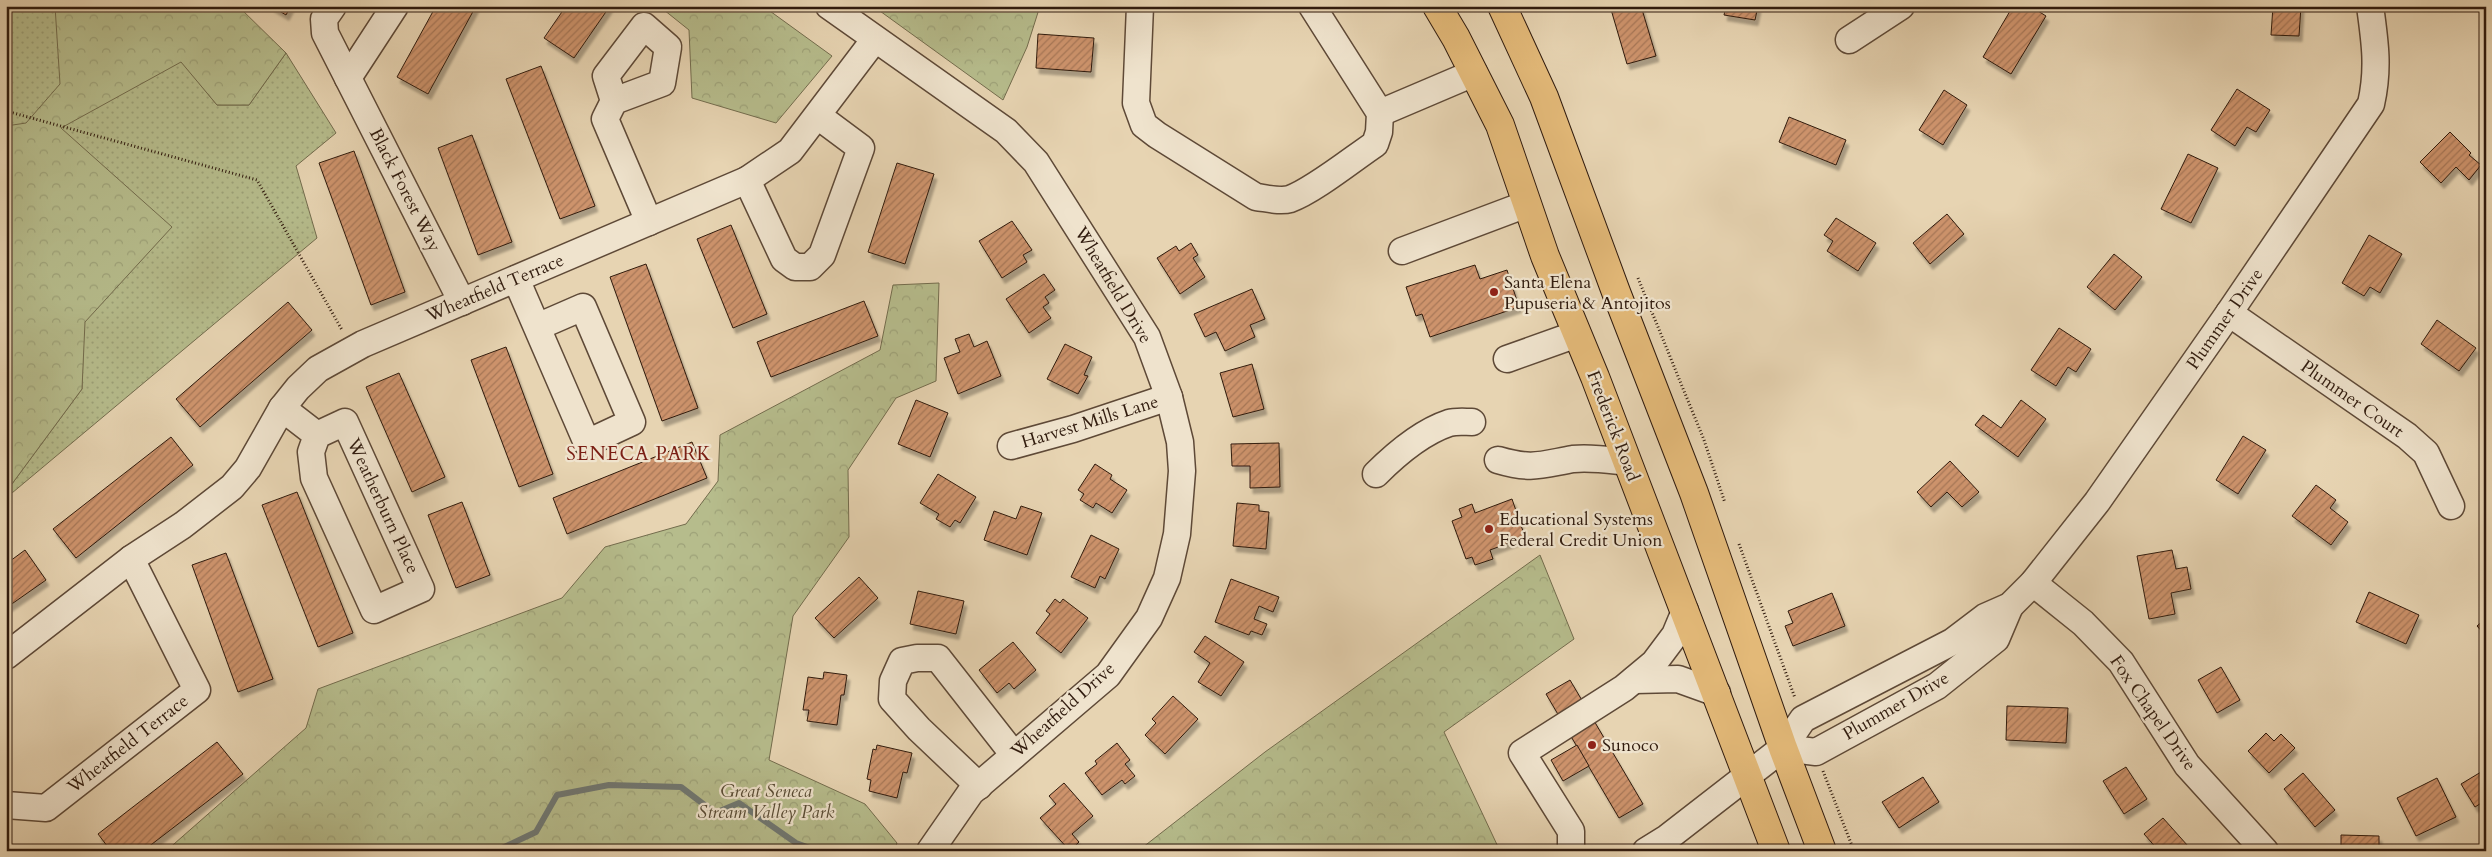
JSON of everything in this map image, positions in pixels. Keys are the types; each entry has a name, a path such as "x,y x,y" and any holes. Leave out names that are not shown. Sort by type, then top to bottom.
{"main road":[{"name":"Frederick Road","path":"1437,6 1474,73 1500,126 1545,256 1685,610 1776,851"},
{"path":"1502,6 1544,97 1616,292 1694,493 1783,748 1822,851"}],"street":[{"name":"Black Forest Way","path":"333,6 324,19 325,33 462,302"},
{"path":"348,78 395,6"},
{"name":"Wheatfield Drive","path":"829,6 1006,131 1036,162 1147,338 1169,396 1180,442 1182,471 1177,534 1167,578 1149,618 1108,675 971,792 930,851"},
{"path":"1140,6 1136,103 1144,125 1256,197 1290,199 1309,189 1375,144 1379,132 1380,113 1312,6"},
{"path":"1849,40 1901,6"},
{"name":"Plummer Drive","path":"1783,748 1816,752 1937,686 1996,639 2010,606 2033,583 2097,502 2229,313 2371,104 2377,80 2377,52 2370,6"},
{"name":"Wheatfield Terrace","path":"6,656 131,559 183,525 232,487 252,462 282,408 298,388 318,369 353,350 747,180 790,151 875,39"},
{"path":"1380,113 1474,73"},
{"path":"614,101 605,119 649,222"},
{"path":"747,180 784,259 795,267 810,267 822,255 861,148 818,116"},
{"path":"1402,251 1527,204"},
{"path":"516,279 587,443 632,422 582,307 537,327"},
{"name":"Plummer Court","path":"2229,313 2407,436 2426,453 2451,506"},
{"path":"1507,359 1577,334"},
{"name":"Harvest Mills Lane","path":"1010,446 1073,429 1169,396"},
{"path":"282,408 317,435"},
{"name":"Weatherburn Place","path":"345,422 421,589 374,610 314,478 311,452 317,435 345,422"},
{"path":"1376,474 1393,457 1436,429 1450,422 1472,422"},
{"path":"1498,460 1521,466 1538,467 1573,460 1594,459 1627,462"},
{"name":"Wheatfield Terrace","path":"6,805 46,808 197,690 131,559"},
{"name":"Fox Chapel Drive","path":"2033,583 2083,623 2120,662 2187,765 2265,851"},
{"name":"Plummer Drive","path":"1646,851 1667,838 1783,748 1803,720 1921,660 1952,642 1985,616 2010,606"},
{"path":"1571,851 1571,831 1522,753 1634,680 1654,664 1675,635 1685,610"},
{"path":"979,786 919,729 892,699 893,681 902,661 917,658 938,658 1014,755"},
{"path":"1634,680 1678,679 1717,693"}],"path":[{"path":"6,112 257,180 353,350"}],"green space":[{"path":"6,6 153,6 182,62 217,105 249,105 286,53 336,133 296,166 317,238 6,498 6,492 82,389 84,322 171,227 6,272"},
{"path":"55,6 238,6 286,53 249,105 217,105 181,62 61,128 172,227 85,322 82,389 6,492 6,126 26,123 60,84"},
{"path":"659,6 763,6 832,56 776,123 692,98 689,30"},
{"path":"873,6 1040,6 1027,47 1003,100"},
{"name":"Great Seneca Stream Valley Park","path":"939,283 936,381 896,398 848,470 849,537 793,616 769,760 865,804 897,843 894,851 166,851 306,728 318,689 562,598 605,547 686,524 718,481 720,435 880,350 893,285"},
{"path":"1540,555 1574,639 1444,732 1500,851 1138,851 1265,752"}],"building":[{"path":"271,6 291,6 286,15"},
{"path":"436,6 476,6 428,94 397,77"},
{"path":"566,6 610,6 574,58 544,38"},
{"path":"1610,6 1641,6 1656,56 1627,64"},
{"path":"1726,6 1758,6 1755,20 1724,15"},
{"path":"2013,6 2030,6 2046,16 2011,74 1983,57"},
{"path":"2273,6 2301,6 2299,36 2271,35"},
{"path":"1038,34 1094,38 1091,72 1036,68"},
{"path":"541,66 595,206 560,219 506,79"},
{"path":"2237,89 2270,110 2256,132 2247,127 2235,146 2211,130"},
{"path":"1944,90 1967,105 1943,145 1919,130"},
{"path":"1789,117 1846,140 1836,165 1779,142"},
{"path":"2450,132 2471,153 2469,155 2481,165 2469,180 2456,167 2441,183 2420,162"},
{"path":"472,135 512,242 478,255 438,148"},
{"path":"354,151 405,292 371,305 319,163"},
{"path":"2188,154 2218,168 2191,223 2161,209"},
{"path":"897,163 934,174 905,264 868,252"},
{"path":"1947,214 1964,234 1930,264 1913,243"},
{"path":"1836,218 1876,243 1858,271 1827,251 1833,241 1824,235"},
{"path":"1012,221 1032,250 1023,255 1027,262 1002,278 979,241"},
{"path":"731,225 767,314 733,328 697,239"},
{"path":"2369,235 2402,254 2380,293 2370,287 2364,296 2342,283"},
{"path":"1191,243 1198,255 1193,258 1205,277 1180,294 1157,258 1176,246 1179,251"},
{"path":"2114,254 2142,277 2115,310 2087,287"},
{"path":"646,264 698,408 662,421 610,277"},
{"path":"1475,265 1480,279 1507,270 1519,307 1430,337 1422,314 1416,316 1406,287"},
{"path":"1044,274 1055,290 1045,297 1049,303 1043,307 1051,318 1029,333 1006,299"},
{"path":"1252,289 1265,319 1250,325 1255,337 1225,351 1216,332 1205,337 1194,314"},
{"path":"864,301 878,336 771,377 757,342"},
{"path":"288,302 312,330 200,427 176,399"},
{"path":"2437,320 2476,348 2459,371 2421,344"},
{"path":"2059,328 2091,349 2076,372 2068,367 2056,386 2031,370"},
{"path":"969,334 974,347 987,341 1001,376 958,394 944,358 960,352 955,339"},
{"path":"1065,344 1092,357 1084,375 1088,376 1078,394 1047,379"},
{"path":"506,347 553,474 519,487 471,360"},
{"path":"1252,364 1264,409 1233,417 1220,373"},
{"path":"399,373 445,477 412,492 366,387"},
{"path":"916,400 948,413 930,457 898,444"},
{"path":"2021,400 2046,419 2018,457 1975,425 1983,415 2001,428"},
{"path":"2243,436 2266,450 2238,494 2216,480"},
{"path":"171,437 193,465 76,558 53,529"},
{"path":"692,442 707,478 567,534 553,498"},
{"path":"1279,443 1280,487 1250,488 1250,466 1232,466 1231,444"},
{"path":"1950,461 1979,492 1962,507 1947,492 1931,507 1917,492"},
{"path":"1095,464 1112,475 1110,479 1127,490 1112,513 1096,503 1093,508 1080,500 1084,494 1078,490"},
{"path":"938,474 976,497 960,523 955,520 950,527 936,519 939,514 920,503"},
{"path":"2316,485 2336,500 2330,508 2348,522 2331,545 2292,516"},
{"path":"297,492 353,633 318,647 262,505"},
{"name":"Educational Systems Federal Credit Union","path":"1512,499 1525,537 1490,550 1493,559 1475,565 1472,557 1466,559 1452,521 1462,517 1459,509 1472,504 1475,513"},
{"path":"462,502 490,575 456,588 428,515"},
{"path":"1237,503 1259,505 1259,511 1269,512 1266,549 1233,546"},
{"path":"1021,506 1042,513 1027,555 984,540 994,511 1016,519"},
{"path":"1091,535 1119,549 1105,579 1100,576 1095,588 1071,577"},
{"path":"25,550 46,580 6,608 6,564"},
{"path":"2172,550 2176,569 2187,567 2191,589 2171,593 2175,614 2149,619 2137,556"},
{"path":"226,553 273,679 238,692 192,565"},
{"path":"859,577 878,598 834,638 815,618"},
{"path":"1231,579 1279,597 1273,612 1259,606 1254,619 1267,624 1262,635 1251,631 1249,635 1215,622"},
{"path":"918,591 964,601 956,634 910,624"},
{"path":"2369,592 2419,615 2406,644 2356,622"},
{"path":"1832,593 1845,626 1793,646 1785,626 1793,623 1788,611"},
{"path":"1055,599 1060,603 1063,599 1088,618 1061,653 1036,633 1050,614 1046,611"},
{"path":"2486,618 2486,636 2477,626"},
{"path":"1205,636 1244,662 1221,696 1198,682 1210,663 1194,652"},
{"path":"1013,642 1036,670 1014,689 1009,683 997,693 979,670"},
{"path":"2221,667 2240,700 2217,713 2198,680"},
{"path":"824,672 847,675 844,695 841,695 837,725 807,721 809,710 803,710 808,677 823,679"},
{"path":"1570,680 1643,804 1619,818 1546,694"},
{"path":"1173,696 1198,719 1165,754 1145,735 1156,723 1152,719"},
{"path":"2007,706 2068,708 2066,743 2006,740"},
{"path":"2266,733 2274,741 2281,734 2295,748 2269,773 2248,751"},
{"path":"217,742 243,774 143,851 111,851 98,834"},
{"path":"1117,743 1130,760 1125,764 1135,776 1125,784 1122,780 1102,795 1085,773 1097,764 1095,761"},
{"path":"877,745 912,753 907,773 903,772 897,798 869,791 871,780 867,779 873,749 876,750"},
{"path":"1577,745 1589,766 1563,781 1551,760"},
{"path":"2126,767 2147,799 2124,814 2103,781"},
{"path":"2486,769 2486,800 2475,807 2461,784"},
{"path":"2303,773 2335,810 2315,827 2284,789"},
{"path":"1923,777 1939,802 1899,828 1882,802"},
{"path":"2437,778 2456,817 2416,836 2397,798"},
{"path":"1064,783 1093,816 1072,834 1079,842 1070,851 1040,818 1056,804 1049,796"},
{"path":"2163,818 2188,846 2183,851 2159,851 2144,834"},
{"path":"2341,835 2379,836 2379,851 2341,851"}],"waterway":[{"path":"496,851 536,832 557,795 609,785 681,787 715,813 739,803 796,843 818,851"}],"place":[{"name":"Santa Elena Pupuseria & Antojitos","path":"1494,292"},
{"name":"Educational Systems Federal Credit Union","path":"1489,529"},
{"name":"Sunoco","path":"1592,745"}],"district":[{"name":"SENECA PARK","path":"639,454"}]}
